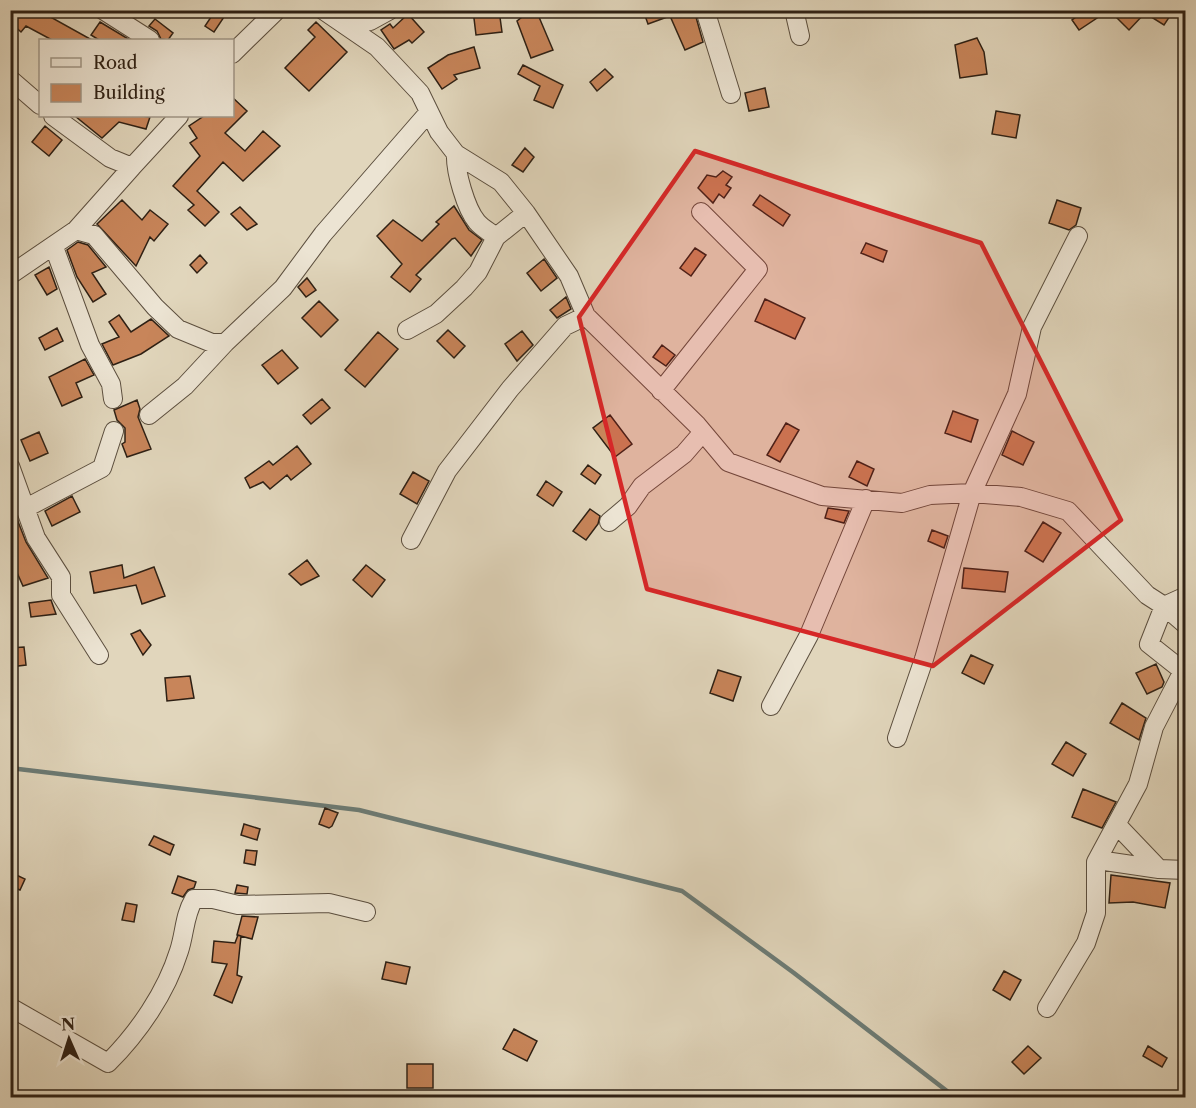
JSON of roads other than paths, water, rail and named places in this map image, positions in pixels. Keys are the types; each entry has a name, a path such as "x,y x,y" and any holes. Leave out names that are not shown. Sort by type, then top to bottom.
{"street":[{"path":"103,10 148,39"},
{"path":"234,52 277,10"},
{"path":"323,10 376,47 420,93 439,132 456,154 501,182 526,213 569,276 585,316 703,432 728,462 822,495 902,503 917,497 972,493 1021,497 1068,511 1147,595 1164,606 1185,625"},
{"path":"346,25 370,21 390,10"},
{"path":"705,10 730,94"},
{"path":"794,10 800,36"},
{"path":"10,79 39,104"},
{"path":"149,415 185,386 225,343 283,288 330,225 429,112"},
{"path":"53,117 110,158 132,166"},
{"path":"10,275 76,230 178,117"},
{"path":"456,154 455,165 460,182 477,222 496,237"},
{"path":"661,391 758,269 701,212"},
{"path":"407,330 436,314 464,288 495,244 496,237 526,213"},
{"path":"76,230 94,236 155,307 178,329 212,343 225,343"},
{"path":"897,738 924,659 972,493 1017,394 1032,327 1078,236"},
{"path":"54,247 87,337 111,384 113,399"},
{"path":"411,540 447,471 510,389 565,326 585,316"},
{"path":"26,508 102,468 114,431"},
{"path":"609,522 628,506 642,486 684,454 703,432"},
{"path":"10,466 36,538 61,577 61,595 99,655"},
{"path":"771,706 809,635 866,499"},
{"path":"1047,1008 1086,943 1096,913 1098,860 1138,784 1154,727 1183,672 1149,644 1164,606 1185,596"},
{"path":"1117,825 1160,869"},
{"path":"1098,860 1160,869 1185,870"},
{"path":"10,1007 108,1063 124,1047 164,990 180,950 187,911 194,898 213,899 238,905 329,903 366,912"}],"waterway":[{"path":"10,768 359,810 682,891 794,973 956,1098"}]}
